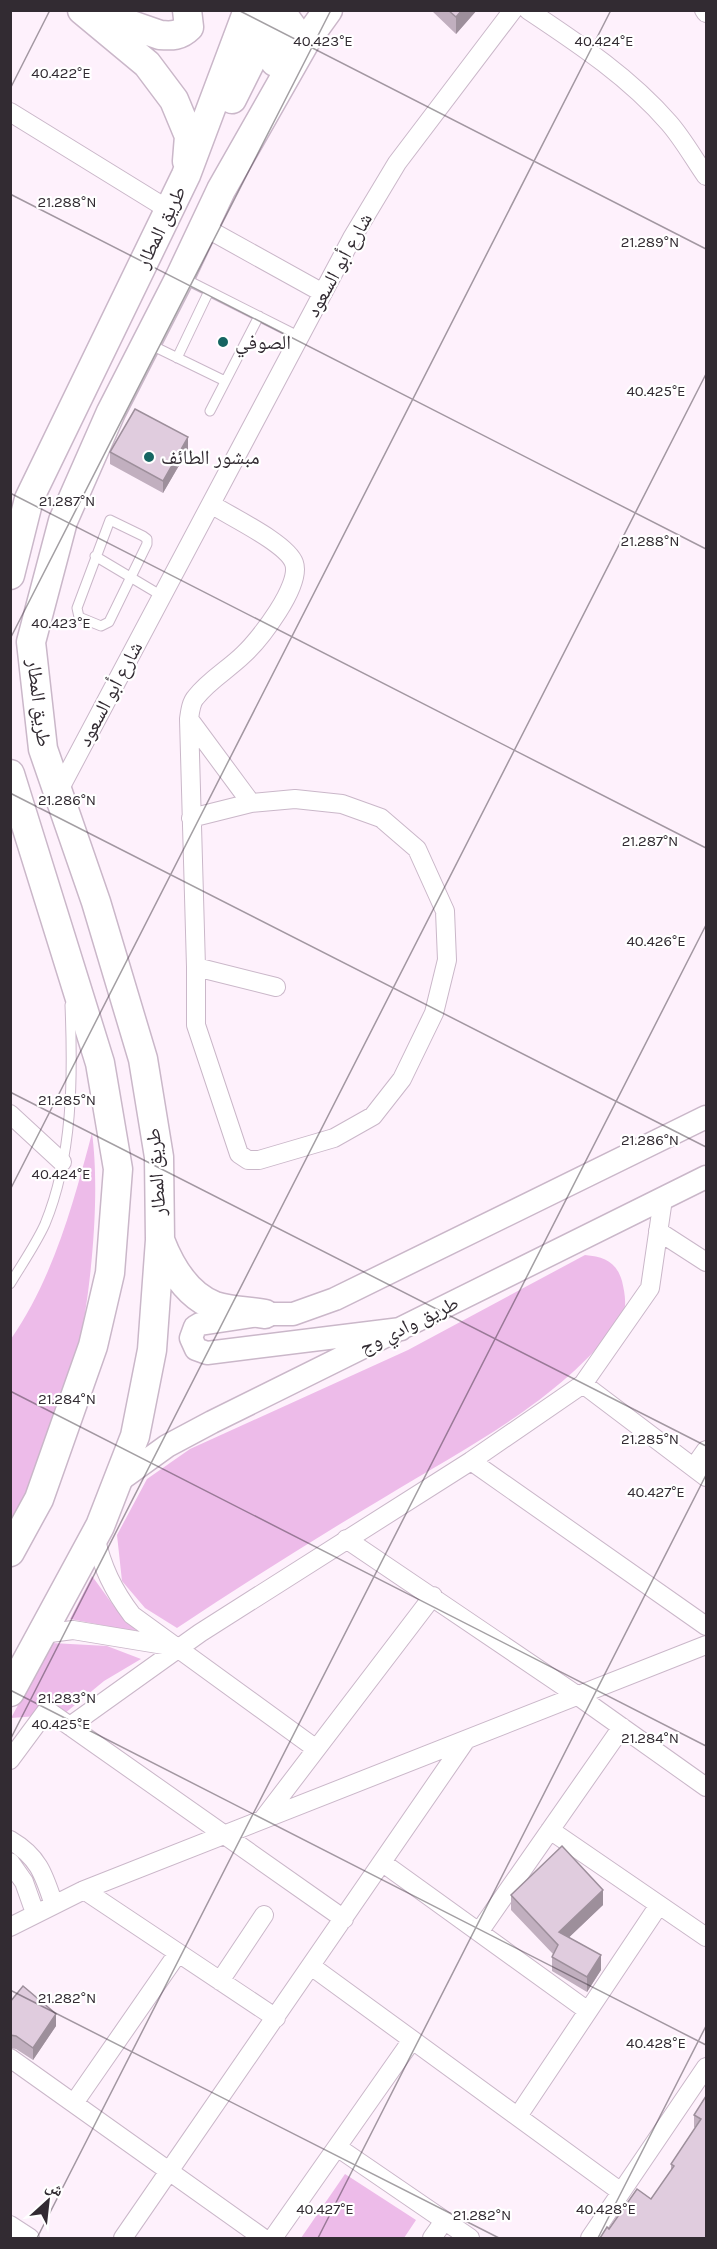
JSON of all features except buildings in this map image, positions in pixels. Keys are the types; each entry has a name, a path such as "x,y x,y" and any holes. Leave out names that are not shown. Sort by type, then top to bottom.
{"main road":[{"path":"82,10 147,64 174,100 189,136 186,175"},
{"path":"89,10 160,35 171,36 182,34 189,27 188,10"},
{"name":"طريق المطار","path":"10,575 29,499 186,175 248,10"},
{"name":"طريق المطار","path":"221,190 305,42 328,10"},
{"name":"طريق المطار","path":"160,1240 159,1156 142,1059 96,902 43,749 31,642 63,521 111,412 180,277 221,190 261,89 291,31 291,22 284,16 274,17 228,106 186,175"},
{"name":"طريق المطار","path":"10,774 100,1063 118,1169 110,1273 93,1346 39,1499 10,1552"},
{"path":"160,1240 169,1264 195,1293 214,1306 265,1314"},
{"path":"10,1692 95,1536 135,1436 152,1350 160,1240"}],"street":[{"name":"شارع أبو السعود","path":"58,792 323,293 397,163 513,10"},
{"path":"528,10 595,55 632,85 670,124 706,176"},
{"path":"10,112 169,210"},
{"path":"204,226 323,293"},
{"path":"191,818 251,803 296,799 342,804 381,818 417,849 445,910 447,960 434,1013 402,1079 374,1116 334,1138 260,1160 248,1160 239,1154 204,1056 196,1025 195,967 191,818 189,719 193,699 244,653 264,631 287,596 294,578 294,563 282,548 211,504"},
{"path":"189,719 251,803"},
{"path":"195,967 276,987"},
{"path":"10,1114 62,1162"},
{"path":"400,1329 207,1353 196,1349 192,1344 192,1333 200,1324 265,1314 293,1314 335,1299 706,1117"},
{"name":"طريق وادي وج","path":"117,1482 167,1446 706,1177"},
{"path":"70,1726 178,1647 471,1461 583,1384 650,1288 663,1199"},
{"path":"658,1231 706,1262"},
{"path":"583,1384 700,1472 706,1450"},
{"path":"471,1461 706,1626"},
{"path":"95,1536 102,1563 119,1598 132,1615 315,1748"},
{"path":"346,1539 578,1696 706,1788"},
{"path":"263,1820 315,1748 433,1596"},
{"path":"42,1634 73,1630 135,1642 178,1647"},
{"path":"10,1927 84,1890 706,1645"},
{"path":"10,1760 47,1710 344,1919"},
{"path":"478,1932 622,1727"},
{"path":"123,2238 466,1740"},
{"path":"550,1830 706,1937"},
{"path":"10,1840 28,1850 43,1874 54,1905"},
{"path":"10,1862 24,1881 35,1913"},
{"path":"383,1863 588,2011"},
{"path":"84,1890 276,2018"},
{"path":"518,2116 659,1905"},
{"path":"220,1981 264,1915"},
{"path":"74,2103 178,1953"},
{"path":"311,1966 621,2192"},
{"path":"273,2238 412,2040"},
{"path":"10,2058 263,2238"},
{"path":"590,2238 706,2067"},
{"path":"337,2147 470,2238"},
{"path":"432,2238 444,2221"}],"lane":[{"path":"180,277 300,337"},
{"path":"177,358 209,291"},
{"path":"210,411 259,316"},
{"path":"146,343 225,381"},
{"path":"110,520 147,539 147,544 131,578 106,625 101,626 79,617 77,608 95,556 110,520"},
{"path":"95,556 162,596"},
{"path":"10,1284 45,1224 68,1141 72,1046 68,963"}],"shaded area":[{"path":"92,1133 95,1166 93,1244 83,1328 75,1368 54,1436 11,1527 11,1339 26,1316 50,1266 69,1214"},
{"path":"585,1255 608,1261 616,1269 622,1281 625,1296 623,1316 597,1349 542,1398 511,1420 306,1545 177,1628 145,1608 122,1581 117,1535 147,1479 190,1449 408,1350"},
{"path":"92,1576 116,1609 145,1640 107,1626 70,1619"},
{"path":"52,1643 107,1646 141,1659 104,1681 64,1714 11,1718"},
{"path":"345,2174 416,2220 404,2238 301,2238"}],"place":[{"name":"الصوفي","path":"223,342"},
{"name":"مبشور الطائف","path":"149,457"}]}
